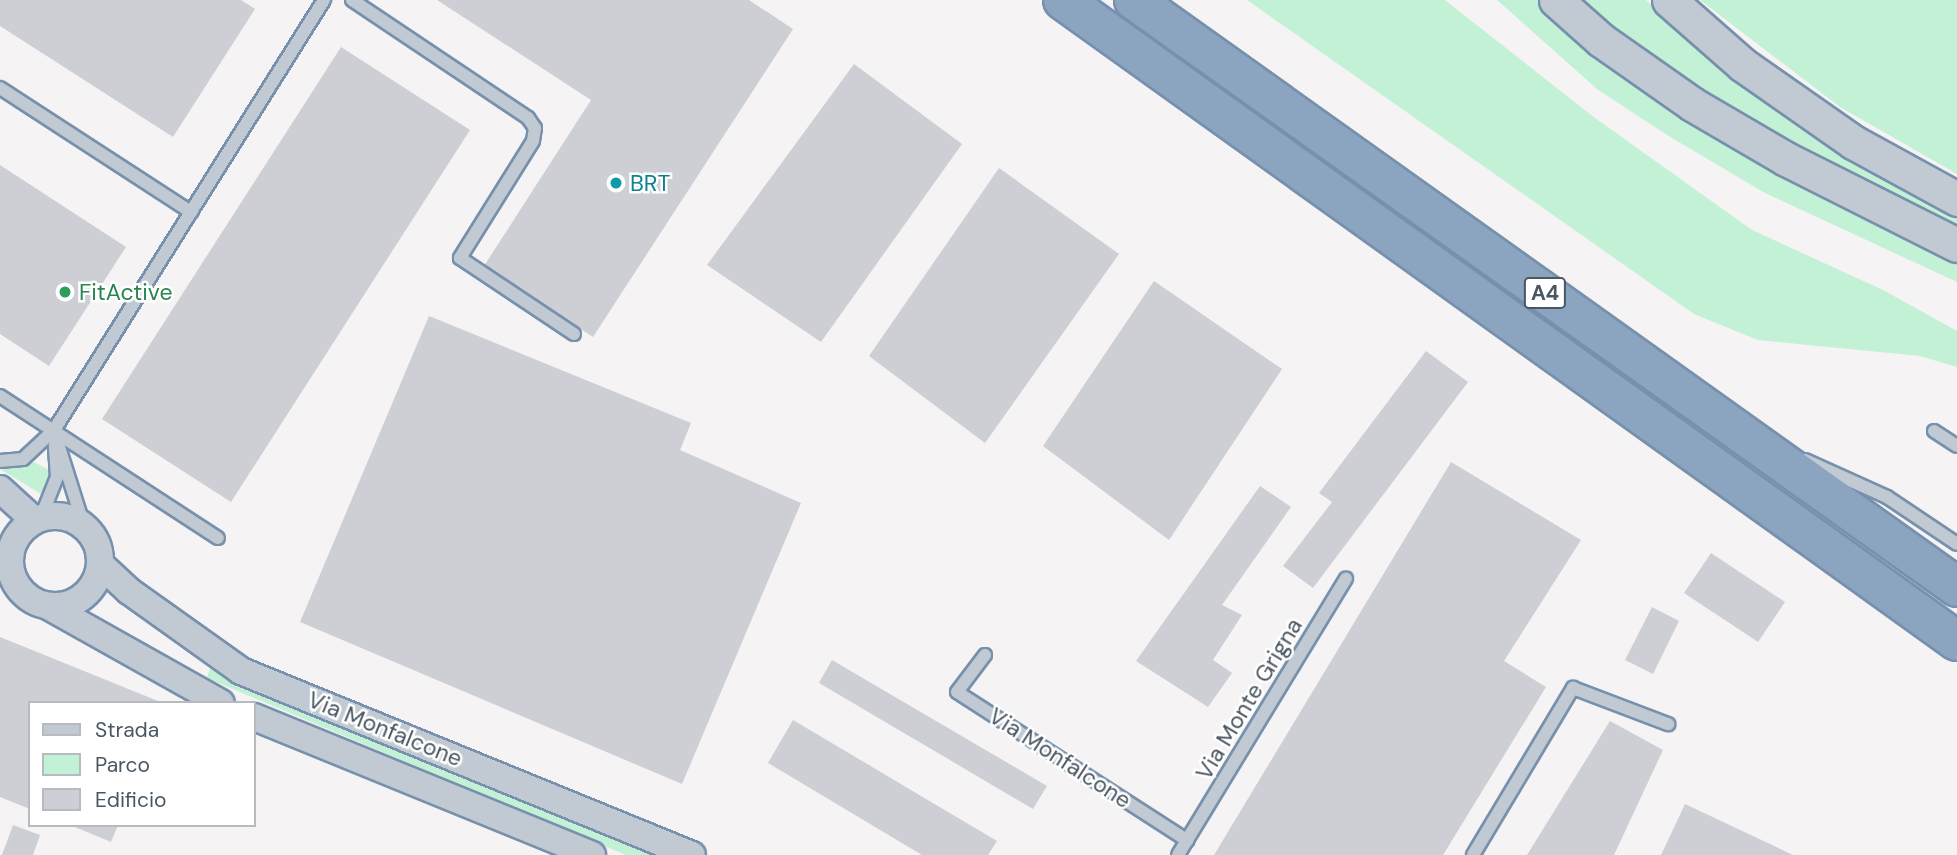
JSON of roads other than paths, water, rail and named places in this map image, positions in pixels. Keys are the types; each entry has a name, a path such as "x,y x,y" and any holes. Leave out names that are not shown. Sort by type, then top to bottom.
{"highway":[{"name":"A4","path":"1063,0 1957,641"},
{"name":"A4","path":"1134,0 1957,587"}],"street":[{"path":"1556,0 1601,40 1692,104 1786,159 1957,245"},
{"path":"1669,0 1743,65 1853,142 1957,199"},
{"path":"0,489 38,519"},
{"path":"48,606 64,606 83,597 93,586 100,564 99,548 84,526 70,518 38,519 6,543 9,564 8,593 48,606 217,701"},
{"name":"Via Monfalcone","path":"100,564 130,591 241,671 692,855"},
{"name":"Via Monfalcone","path":"256,718 592,855"}],"lane":[{"path":"309,0 316,12"},
{"path":"0,461 23,459 54,430 324,0"},
{"path":"352,0 528,118 535,128 533,141 460,258 574,334"},
{"path":"0,88 191,212"},
{"path":"0,396 218,538"},
{"path":"38,519 57,478 54,430"},
{"path":"54,430 84,526"},
{"path":"1934,431 1957,446"},
{"path":"1752,440 1858,481 1957,544"},
{"name":"Via Monte Grigna","path":"1187,840 1346,579"},
{"name":"Via Monfalcone","path":"985,655 957,692 1187,840"},
{"path":"1473,855 1573,688 1668,724"},
{"path":"1178,855 1187,840"}],"place":[{"name":"BRT","path":"616,183"},
{"name":"FitActive","path":"65,292"}]}
